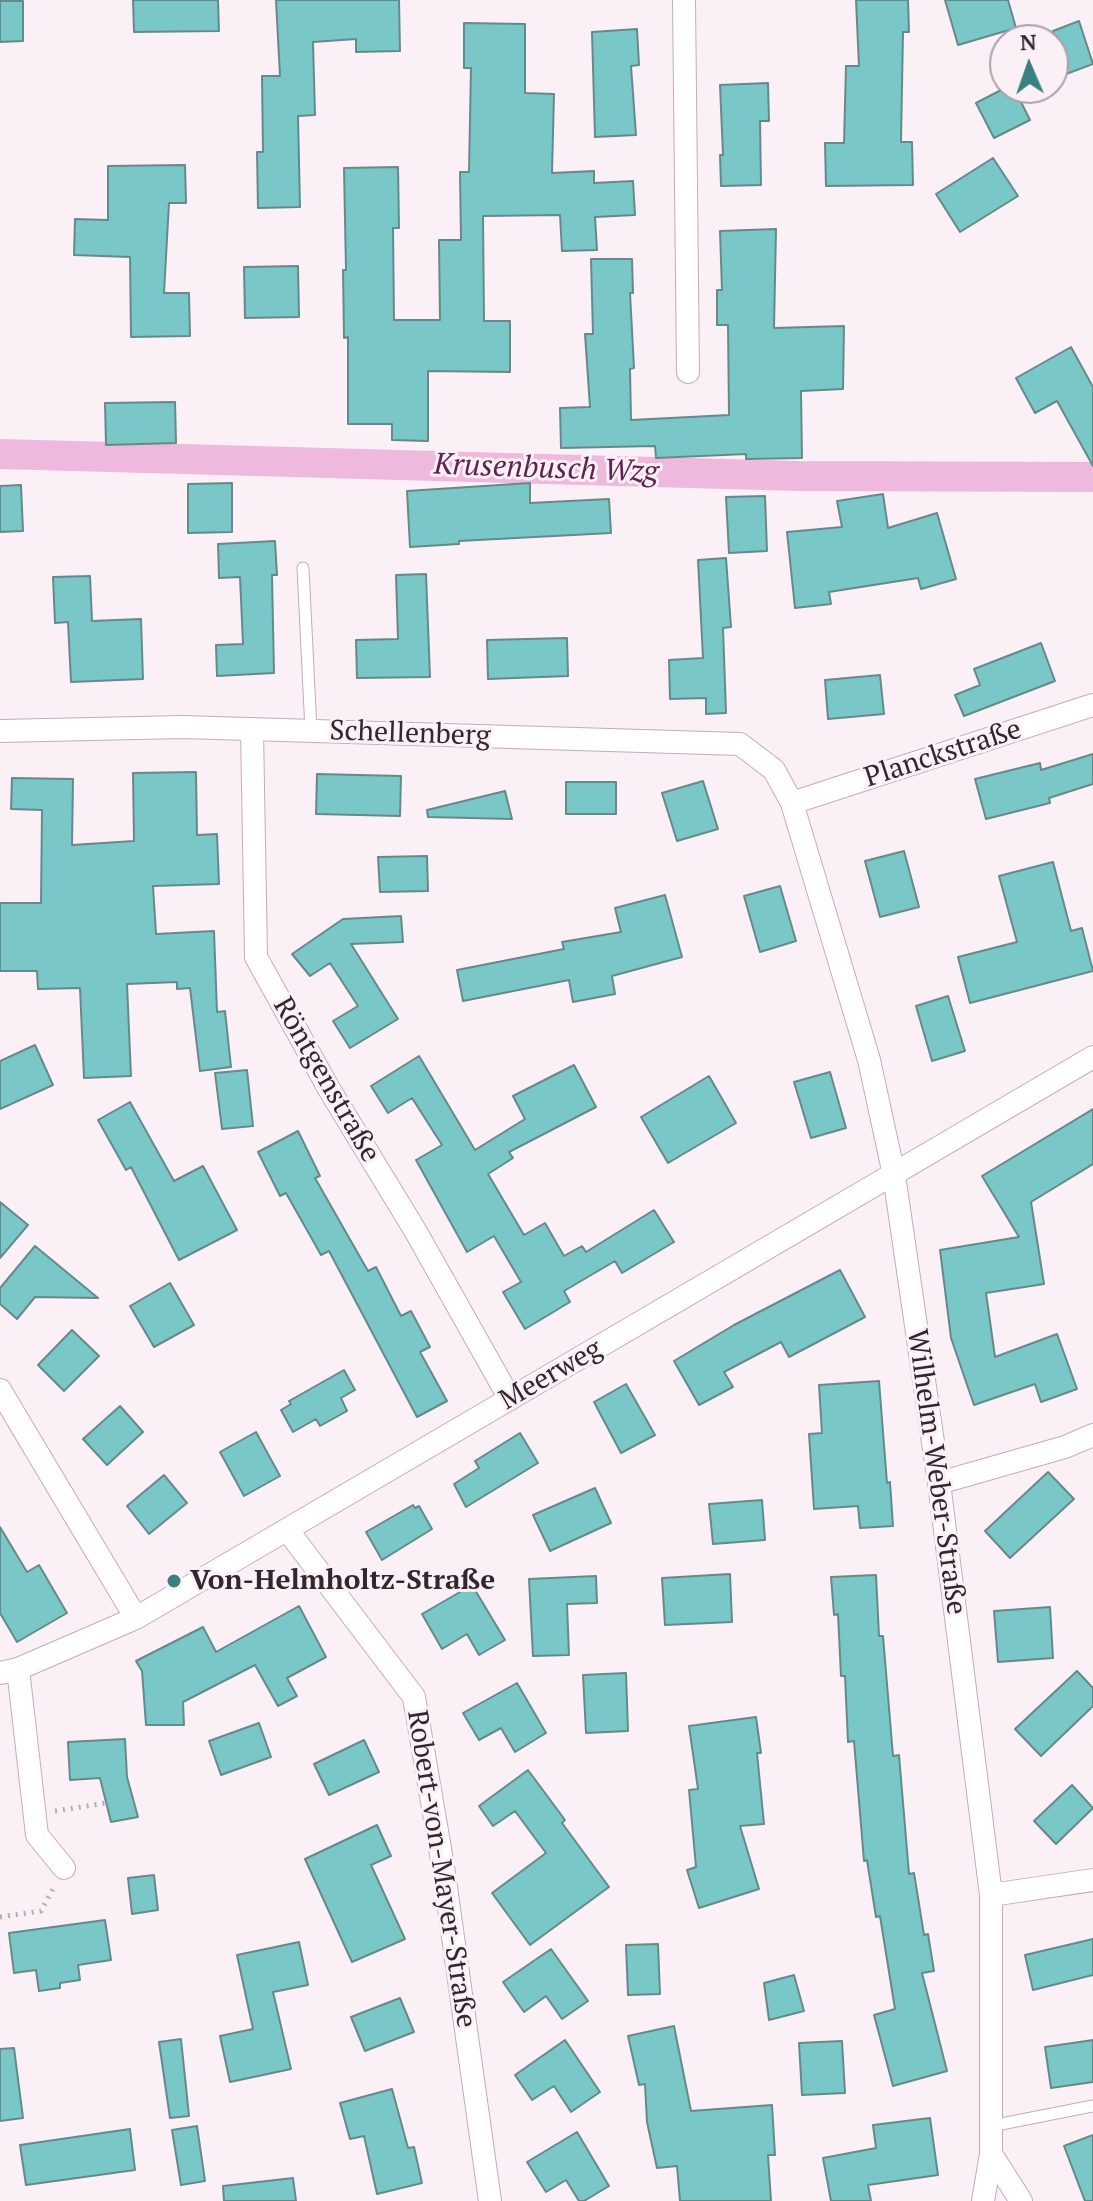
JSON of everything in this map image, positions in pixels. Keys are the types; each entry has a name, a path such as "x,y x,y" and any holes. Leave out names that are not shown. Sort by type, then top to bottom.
{"street":[{"path":"684,0 688,372"},
{"name":"Planckstraße","path":"792,803 1093,705"},
{"name":"Schellenberg","path":"0,731 183,727 740,744 774,770 792,803"},
{"name":"Röntgenstraße","path":"252,729 256,957 329,1089 416,1232 510,1399"},
{"name":"Wilhelm-Weber-Straße","path":"792,803 869,1060 894,1175 939,1483 991,1895 991,2154 983,2201"},
{"name":"Meerweg","path":"9,1671 136,1618 1093,1057"},
{"path":"0,1390 136,1618"},
{"path":"939,1483 1065,1447 1093,1435"},
{"name":"Robert-von-Mayer-Straße","path":"288,1531 414,1697 443,1866 490,2201"},
{"path":"9,1671 37,1835 64,1868"},
{"path":"991,1895 1093,1880"},
{"path":"991,2154 1021,2201"}],"lane":[{"path":"303,568 311,731"},
{"path":"991,2126 1093,2106"}],"path":[{"path":"34,1813 106,1803"},
{"path":"0,1917 41,1911 64,1868"}],"building":[{"path":"133,0 218,0 219,31 134,32"},
{"path":"276,0 399,0 400,51 356,52 356,39 313,42 315,115 298,116 300,207 258,208 257,152 263,152 262,76 280,76"},
{"path":"856,0 908,0 909,32 903,32 901,142 912,142 913,185 826,186 825,143 844,143 846,66 859,66"},
{"path":"945,0 1008,0 1015,24 989,24 989,36 958,45"},
{"path":"0,1 23,1 23,41 0,42"},
{"path":"1079,21 1093,64 1069,73 1069,25"},
{"path":"464,23 525,24 525,93 554,94 552,173 594,171 594,183 633,181 635,215 595,217 597,250 562,251 560,215 483,216 484,321 510,321 510,372 428,371 428,441 392,440 392,424 348,424 348,337 344,338 344,168 398,167 399,228 393,228 394,320 440,320 439,240 461,240 460,172 469,172 471,68 464,68"},
{"path":"637,29 639,65 631,66 636,135 595,137 592,32"},
{"path":"768,83 769,121 760,121 761,185 721,186 720,85"},
{"path":"989,96 989,104 1022,104 1030,120 994,138 976,103"},
{"path":"993,158 1018,196 960,232 936,194"},
{"path":"185,165 186,203 169,203 164,293 189,293 190,336 131,337 130,257 74,255 75,219 108,220 108,166"},
{"path":"776,229 774,328 844,326 843,389 801,391 802,458 746,459 746,454 656,458 655,446 561,448 560,408 590,407 585,334 593,334 591,259 632,259 633,293 630,293 634,368 630,369 631,420 729,415 728,325 717,325 717,290 722,290 720,231"},
{"path":"298,266 299,317 245,318 244,267"},
{"path":"1071,347 1093,387 1093,466 1057,401 1035,413 1016,378"},
{"path":"175,402 176,443 106,445 105,403"},
{"path":"232,483 232,532 188,533 188,484"},
{"path":"530,483 530,503 609,499 611,533 459,541 459,544 410,547 407,491"},
{"path":"21,485 23,531 0,532 0,486"},
{"path":"883,494 888,528 937,513 956,579 921,589 918,578 829,592 831,604 795,608 787,532 842,527 837,501"},
{"path":"765,496 767,551 729,553 726,497"},
{"path":"275,541 277,575 272,575 274,673 217,676 216,645 243,644 240,577 219,578 218,544"},
{"path":"726,558 731,627 723,628 726,713 706,714 706,698 670,699 669,660 703,658 698,560"},
{"path":"426,574 430,677 357,678 356,640 398,639 396,575"},
{"path":"90,576 92,621 141,619 143,679 71,682 68,622 55,623 53,577"},
{"path":"567,638 568,676 488,679 487,640"},
{"path":"1041,643 1055,681 964,716 955,695 980,685 974,669"},
{"path":"880,675 884,714 828,719 825,680"},
{"path":"1093,754 1093,784 1049,798 1050,803 986,819 975,779 1040,763 1041,770"},
{"path":"196,772 197,835 217,834 219,884 153,886 156,934 214,931 217,1012 225,1011 231,1067 200,1071 190,988 177,989 177,982 127,984 131,1076 84,1078 80,988 38,989 37,971 0,971 0,903 41,903 42,810 11,809 12,778 73,779 72,845 134,841 133,773"},
{"path":"317,774 401,776 400,816 316,814"},
{"path":"703,781 718,829 677,841 662,793"},
{"path":"566,782 616,782 616,814 566,814"},
{"path":"505,791 512,819 428,817 427,810"},
{"path":"904,851 919,907 880,917 865,861"},
{"path":"427,856 428,891 380,892 378,857"},
{"path":"1053,862 1071,931 1082,928 1093,971 970,1003 958,957 1017,942 999,876"},
{"path":"780,886 796,941 760,952 744,896"},
{"path":"665,895 682,957 612,976 615,994 573,1002 569,980 463,1001 457,970 564,949 562,942 621,932 615,908"},
{"path":"401,916 403,942 351,944 398,1019 350,1048 333,1021 358,1006 330,963 310,976 292,954 343,919"},
{"path":"948,996 965,1051 932,1061 916,1006"},
{"path":"35,1045 53,1085 0,1109 0,1061"},
{"path":"419,1056 475,1150 525,1119 513,1096 574,1065 596,1107 509,1152 513,1158 488,1174 524,1235 545,1223 564,1256 582,1246 586,1252 654,1210 674,1242 622,1273 615,1261 564,1291 570,1302 525,1329 503,1292 521,1282 494,1236 467,1252 416,1160 442,1145 412,1098 388,1113 371,1086"},
{"path":"247,1070 253,1126 222,1129 215,1073"},
{"path":"830,1072 846,1128 811,1138 794,1082"},
{"path":"709,1076 736,1123 668,1163 641,1117"},
{"path":"130,1102 174,1181 203,1166 237,1230 179,1260 131,1167 126,1170 98,1120"},
{"path":"1093,1109 1093,1164 1031,1202 1044,1284 986,1293 995,1357 1057,1334 1077,1389 1041,1402 1035,1384 974,1405 951,1338 940,1250 1019,1237 982,1176"},
{"path":"298,1131 320,1176 315,1178 368,1271 376,1267 401,1316 411,1311 430,1347 420,1352 447,1401 417,1417 329,1251 321,1255 286,1193 280,1196 258,1152"},
{"path":"0,1202 28,1225 0,1258"},
{"path":"35,1246 98,1298 35,1297 17,1319 0,1304 0,1288"},
{"path":"840,1270 865,1317 789,1357 781,1342 724,1372 733,1387 699,1405 674,1361 734,1325"},
{"path":"170,1283 194,1325 154,1347 130,1306"},
{"path":"72,1330 99,1356 64,1391 38,1365"},
{"path":"344,1370 355,1390 341,1398 347,1411 320,1426 316,1419 293,1432 281,1410 291,1404 289,1401"},
{"path":"879,1381 893,1526 860,1528 858,1506 814,1509 809,1434 822,1433 819,1385"},
{"path":"626,1384 655,1435 621,1453 594,1402"},
{"path":"120,1406 143,1432 107,1465 83,1439"},
{"path":"256,1432 280,1476 244,1496 220,1452"},
{"path":"520,1433 538,1463 466,1507 454,1484 479,1468 475,1461"},
{"path":"1048,1472 1074,1499 1010,1558 985,1531"},
{"path":"164,1475 187,1503 149,1534 127,1506"},
{"path":"595,1488 611,1523 550,1551 533,1515"},
{"path":"762,1500 765,1540 713,1544 709,1504"},
{"path":"413,1505 415,1508 419,1506 432,1529 382,1560 366,1532"},
{"path":"0,1527 27,1572 39,1565 67,1613 17,1642 0,1613"},
{"path":"730,1574 732,1622 665,1625 662,1578"},
{"path":"876,1575 879,1636 883,1636 893,1756 899,1755 909,1874 914,1873 924,1935 928,1934 934,1971 922,1973 947,2071 893,2086 874,2015 895,2009 880,1916 876,1917 867,1860 864,1861 854,1741 848,1742 845,1676 841,1676 838,1614 834,1615 831,1577"},
{"path":"596,1576 597,1603 567,1604 569,1655 533,1656 529,1579"},
{"path":"472,1585 505,1640 479,1655 467,1634 442,1649 422,1614"},
{"path":"299,1606 326,1657 287,1678 297,1696 278,1706 255,1665 183,1702 184,1725 146,1725 142,1671 136,1661 203,1627 216,1652"},
{"path":"1050,1607 1053,1658 998,1662 994,1611"},
{"path":"1077,1671 1093,1688 1093,1706 1041,1756 1015,1729"},
{"path":"626,1673 628,1731 586,1733 583,1675"},
{"path":"517,1683 546,1733 515,1752 501,1728 479,1740 463,1713"},
{"path":"756,1717 764,1824 740,1826 759,1889 699,1908 687,1870 696,1867 689,1790 698,1789 689,1726"},
{"path":"259,1723 271,1757 221,1775 209,1741"},
{"path":"125,1739 127,1777 138,1817 111,1822 100,1778 70,1780 68,1742"},
{"path":"364,1740 379,1772 329,1795 314,1764"},
{"path":"528,1770 609,1887 530,1945 492,1893 546,1853 515,1811 493,1826 479,1806"},
{"path":"1072,1785 1093,1808 1056,1844 1034,1821"},
{"path":"377,1825 391,1856 371,1865 405,1939 352,1962 305,1859"},
{"path":"154,1875 158,1910 132,1914 128,1878"},
{"path":"105,1920 111,1960 78,1965 80,1980 60,1983 60,1988 39,1991 36,1970 14,1973 9,1933"},
{"path":"1093,1939 1093,1975 1033,1990 1025,1955"},
{"path":"299,1942 308,1985 273,1992 291,2069 230,2082 220,2036 253,2029 237,1955"},
{"path":"658,1944 660,1994 628,1995 626,1945"},
{"path":"551,1949 588,2001 562,2019 546,1996 524,2012 503,1982"},
{"path":"794,1975 804,2011 769,2020 764,1983"},
{"path":"400,1998 414,2032 365,2051 351,2017"},
{"path":"674,2026 691,2111 772,2105 775,2155 768,2155 771,2201 680,2201 677,2166 657,2168 647,2122 645,2084 639,2085 628,2036"},
{"path":"181,2039 189,2116 170,2118 159,2042"},
{"path":"565,2040 600,2092 571,2112 554,2086 532,2100 515,2075"},
{"path":"1093,2040 1093,2082 1051,2088 1045,2047"},
{"path":"842,2041 845,2093 802,2095 799,2043"},
{"path":"14,2048 23,2118 0,2121 0,2049"},
{"path":"392,2089 408,2148 414,2147 422,2183 377,2194 364,2136 350,2139 340,2103"},
{"path":"930,2118 938,2175 868,2185 871,2201 831,2201 823,2158 876,2148 873,2125"},
{"path":"197,2126 205,2181 181,2185 172,2130"},
{"path":"130,2129 135,2170 26,2185 20,2145"},
{"path":"577,2132 609,2186 584,2201 579,2201 566,2180 546,2192 527,2162"},
{"path":"1093,2135 1093,2201 1085,2201 1064,2146"},
{"path":"293,2178 296,2201 224,2201 223,2186"}],"waterway":[{"name":"Krusenbusch Wzg","path":"0,454 799,476 1093,477"}],"place":[{"name":"Von-Helmholtz-Straße","path":"174,1581"}]}
